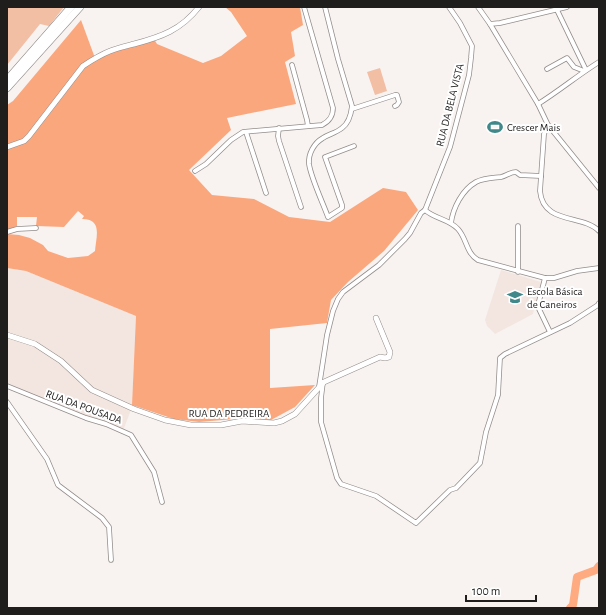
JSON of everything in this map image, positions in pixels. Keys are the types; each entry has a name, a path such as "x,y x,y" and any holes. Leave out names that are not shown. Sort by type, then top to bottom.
{"highway":[{"path":"7,80 71,7"},
{"path":"7,88 80,7"}],"street":[{"path":"7,147 24,141 29,136 83,66 111,50 154,39 170,32 182,25 199,7"},
{"path":"195,171 206,164 238,135 246,132 279,128 322,125 331,118 333,108 304,7"},
{"path":"325,7 338,59 351,99 352,109 348,121 343,127 338,131 322,138 313,148 310,156 309,164 311,172 328,217 342,208 342,205 324,157 354,146"},
{"name":"RUA DA BELA VISTA","path":"319,387 327,335 333,311 338,299 343,292 379,265 410,233 425,210 450,147 469,75 472,46 460,23 449,7"},
{"path":"478,7 490,24 538,104 548,125 599,188"},
{"path":"490,24 567,7"},
{"path":"557,10 585,70"},
{"path":"547,69 567,58 574,67 585,70"},
{"path":"538,104 556,93 585,70 599,62"},
{"path":"292,65 308,126"},
{"path":"352,109 395,94 398,95 399,102 398,105 395,106"},
{"path":"548,125 544,134 541,176 541,198 544,205 559,216 594,226 599,231"},
{"path":"279,128 279,141 301,207"},
{"path":"246,132 266,193"},
{"path":"452,224 452,213 460,199 467,189 477,182 503,176 511,172 516,172 520,175 541,176"},
{"path":"425,210 428,213 452,224 461,233 469,252 478,260 518,272 545,278 554,278 577,271 599,268"},
{"path":"518,226 518,272"},
{"path":"7,232 17,229 36,228"},
{"path":"545,278 538,305 550,332"},
{"path":"324,382 321,398 321,422 337,478 341,484 376,496 416,523 450,490 460,485 480,463 488,425 498,395 500,358 504,354 584,314 599,303"},
{"name":"RUA DA PEDREIRA","path":"7,334 35,344 61,361 92,390 134,409 165,420 191,425 220,425 242,421 274,423 282,421 295,414 324,382 380,357 389,357 390,352 376,318"},
{"name":"RUA DA POUSADA","path":"7,386 131,435 154,472 162,502"},
{"path":"7,402 47,459 58,485 102,518 109,526 111,560"}],"shaded area":[{"path":"7,7 64,7 49,26 40,24 7,65"},
{"path":"225,7 300,7 303,25 291,32 295,56 285,62 296,104 227,118 231,130 189,170 212,195 254,199 289,217 330,222 383,188 406,192 418,210 384,251 348,282 331,300 327,323 270,329 270,388 315,385 295,407 271,420 234,419 199,422 174,419 132,405 136,316 26,271 7,268 7,234 30,238 43,245 48,251 68,258 88,256 95,251 97,230 96,225 93,222 82,219 84,216 78,211 64,227 36,226 37,217 17,217 17,226 7,230 7,105 13,101 81,20 95,58 154,39 157,44 203,63 221,56 247,36 231,12"},
{"path":"380,68 387,91 375,95 367,72"},
{"path":"7,268 26,271 136,316 132,407 123,431 7,386"},
{"name":"Escola Básica de Caneiros","path":"501,270 541,282 533,314 495,334 487,326 485,320"}],"waterway":[{"path":"570,608 573,605 577,577 596,570 599,566"}],"place":[{"name":"Crescer Mais","path":"495,127"},
{"name":"Escola Básica de Caneiros","path":"515,297"}]}
